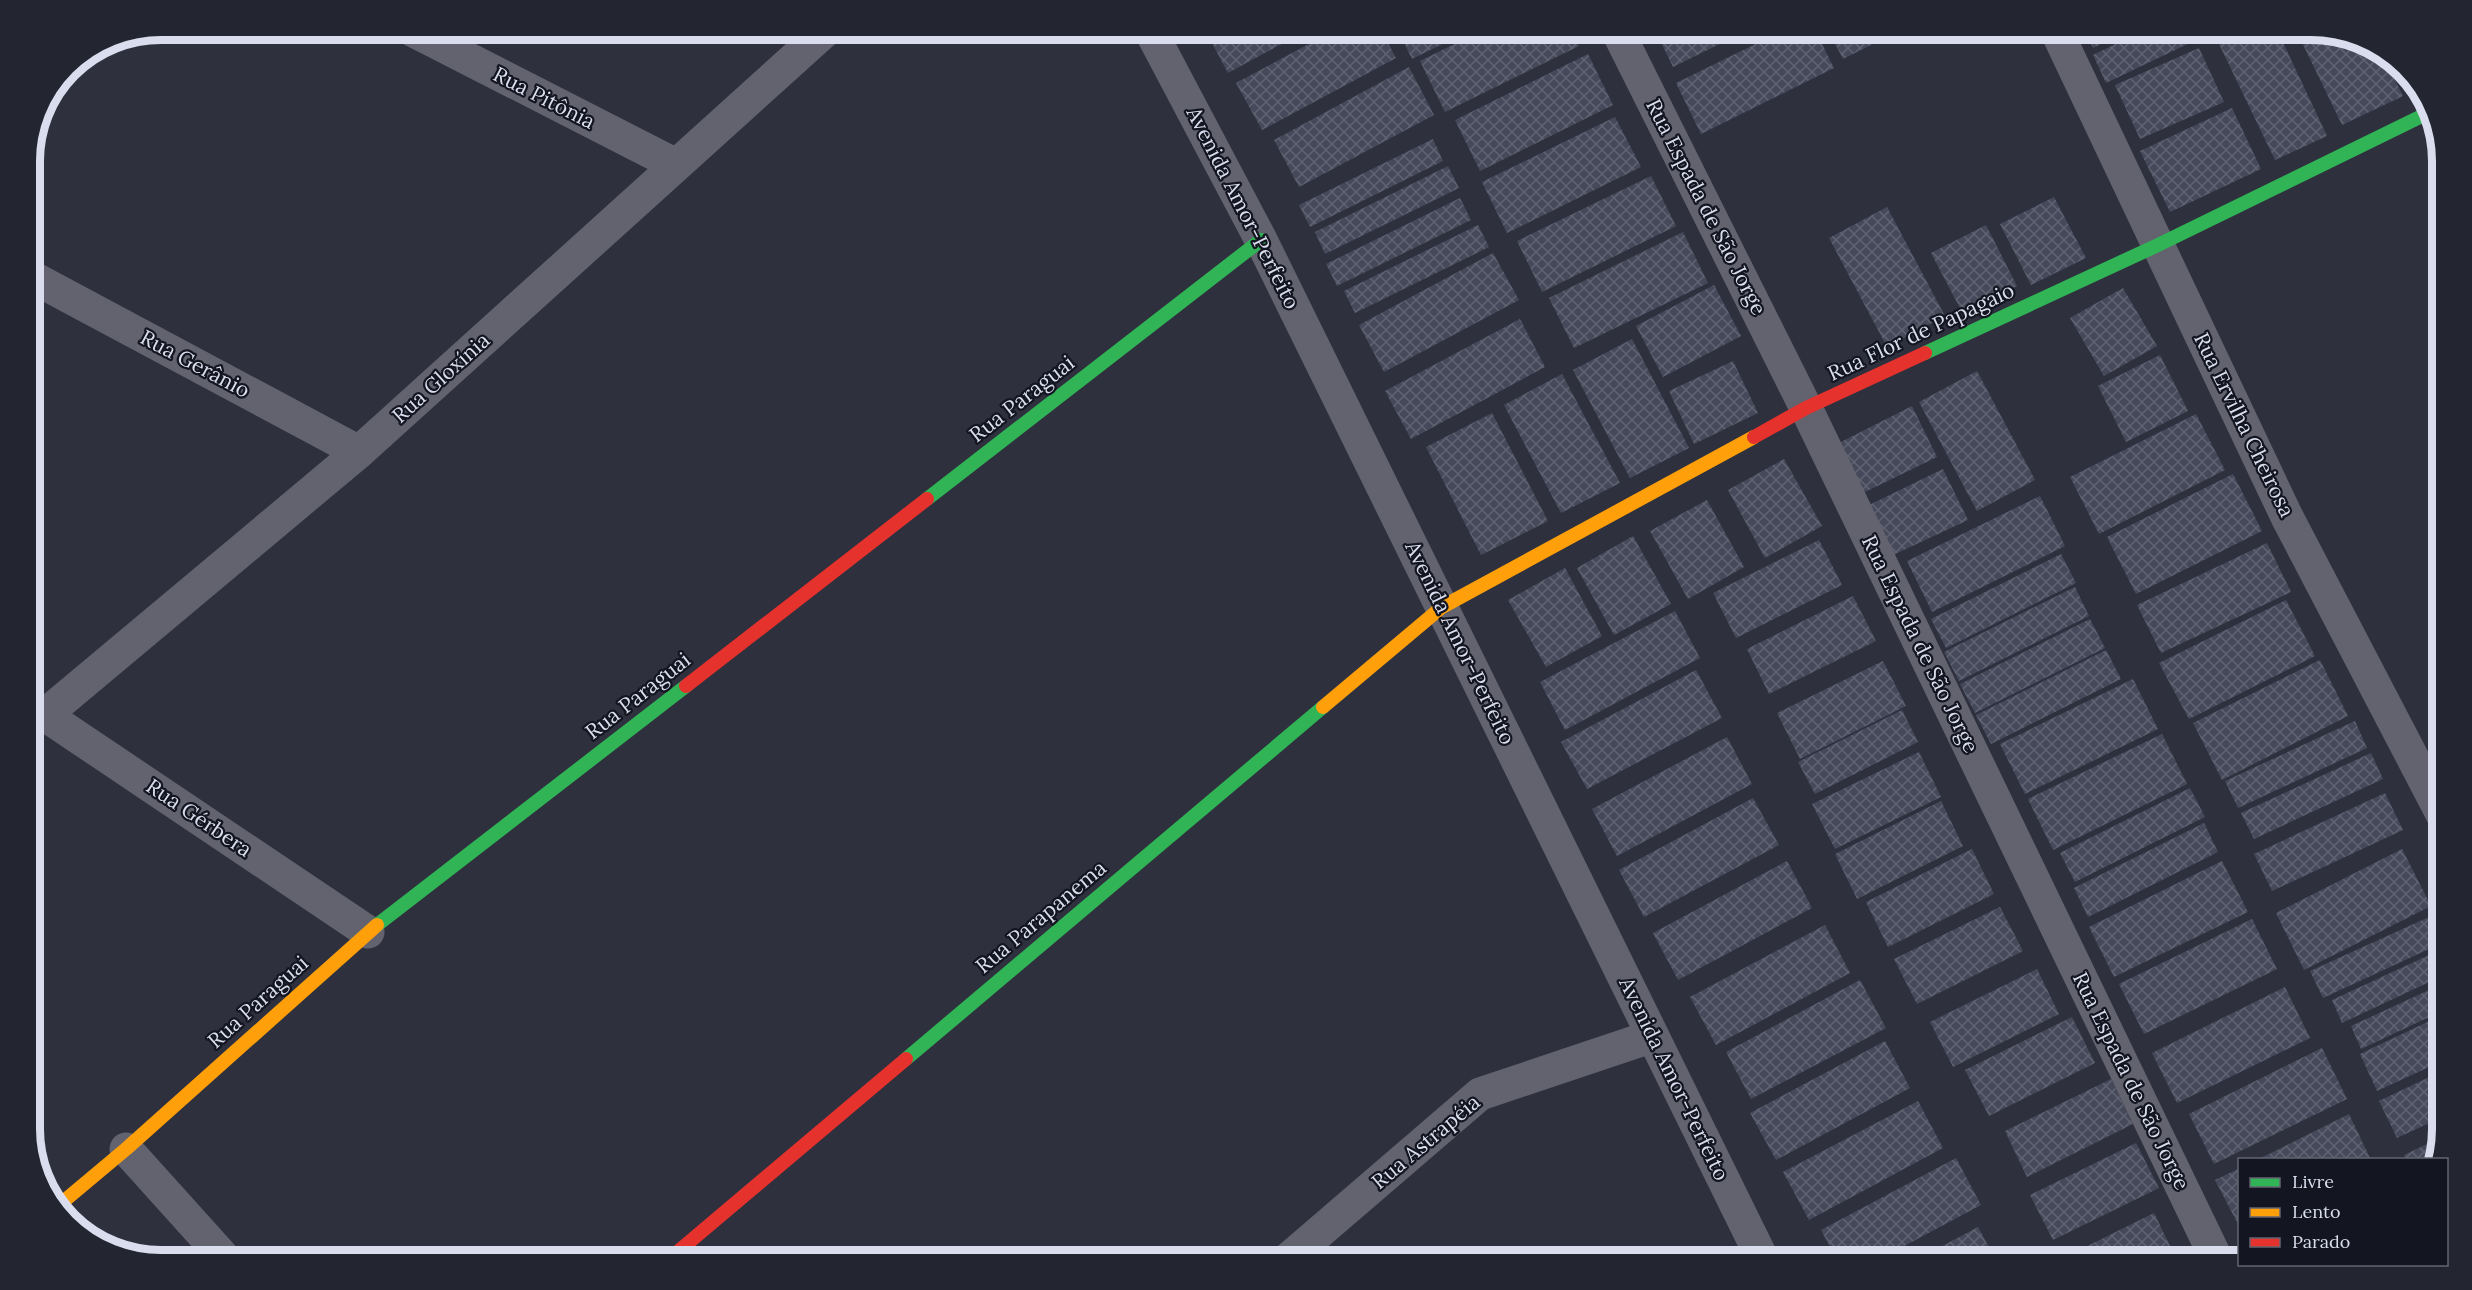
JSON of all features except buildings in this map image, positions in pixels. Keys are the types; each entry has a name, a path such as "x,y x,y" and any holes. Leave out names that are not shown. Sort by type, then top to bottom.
{"street":[{"name":"Rua Espada de São Jorge","path":"1622,40 1806,408 2212,1250"},
{"name":"Rua Ervilha Cheirosa","path":"2061,40 2287,517 2432,794"},
{"name":"Rua Pitônia","path":"433,41 676,165"},
{"name":"Rua Gloxínia","path":"41,707 359,452 814,41"},
{"name":"Avenida Amor-Perfeito","path":"1156,41 1260,240 1758,1250"},
{"name":"Rua Flor de Papagaio","path":"1442,607 1806,408 2158,244 2422,116"},
{"name":"Rua Paraguai","path":"65,1200 126,1149 368,932 1260,240"},
{"name":"Rua Gerânio","path":"41,282 359,452"},
{"name":"Rua Parapanema","path":"680,1250 1442,607"},
{"name":"Rua Gérbera","path":"41,711 368,932"},
{"name":"Rua Astrapéia","path":"1299,1250 1480,1094 1653,1036"},
{"path":"126,1149 217,1250"}],"traffic: fast":[{"path":"1925,353 2158,245 2422,116"},
{"path":"927,499 1261,240"},
{"path":"377,925 686,686"},
{"path":"906,1059 1323,707"}],"traffic: slow":[{"path":"1323,707 1442,607 1754,437"},
{"path":"65,1200 126,1149 377,925"}],"traffic: jam":[{"path":"1754,437 1806,408 1925,353"},
{"path":"686,686 927,499"},
{"path":"680,1250 906,1059"}]}
